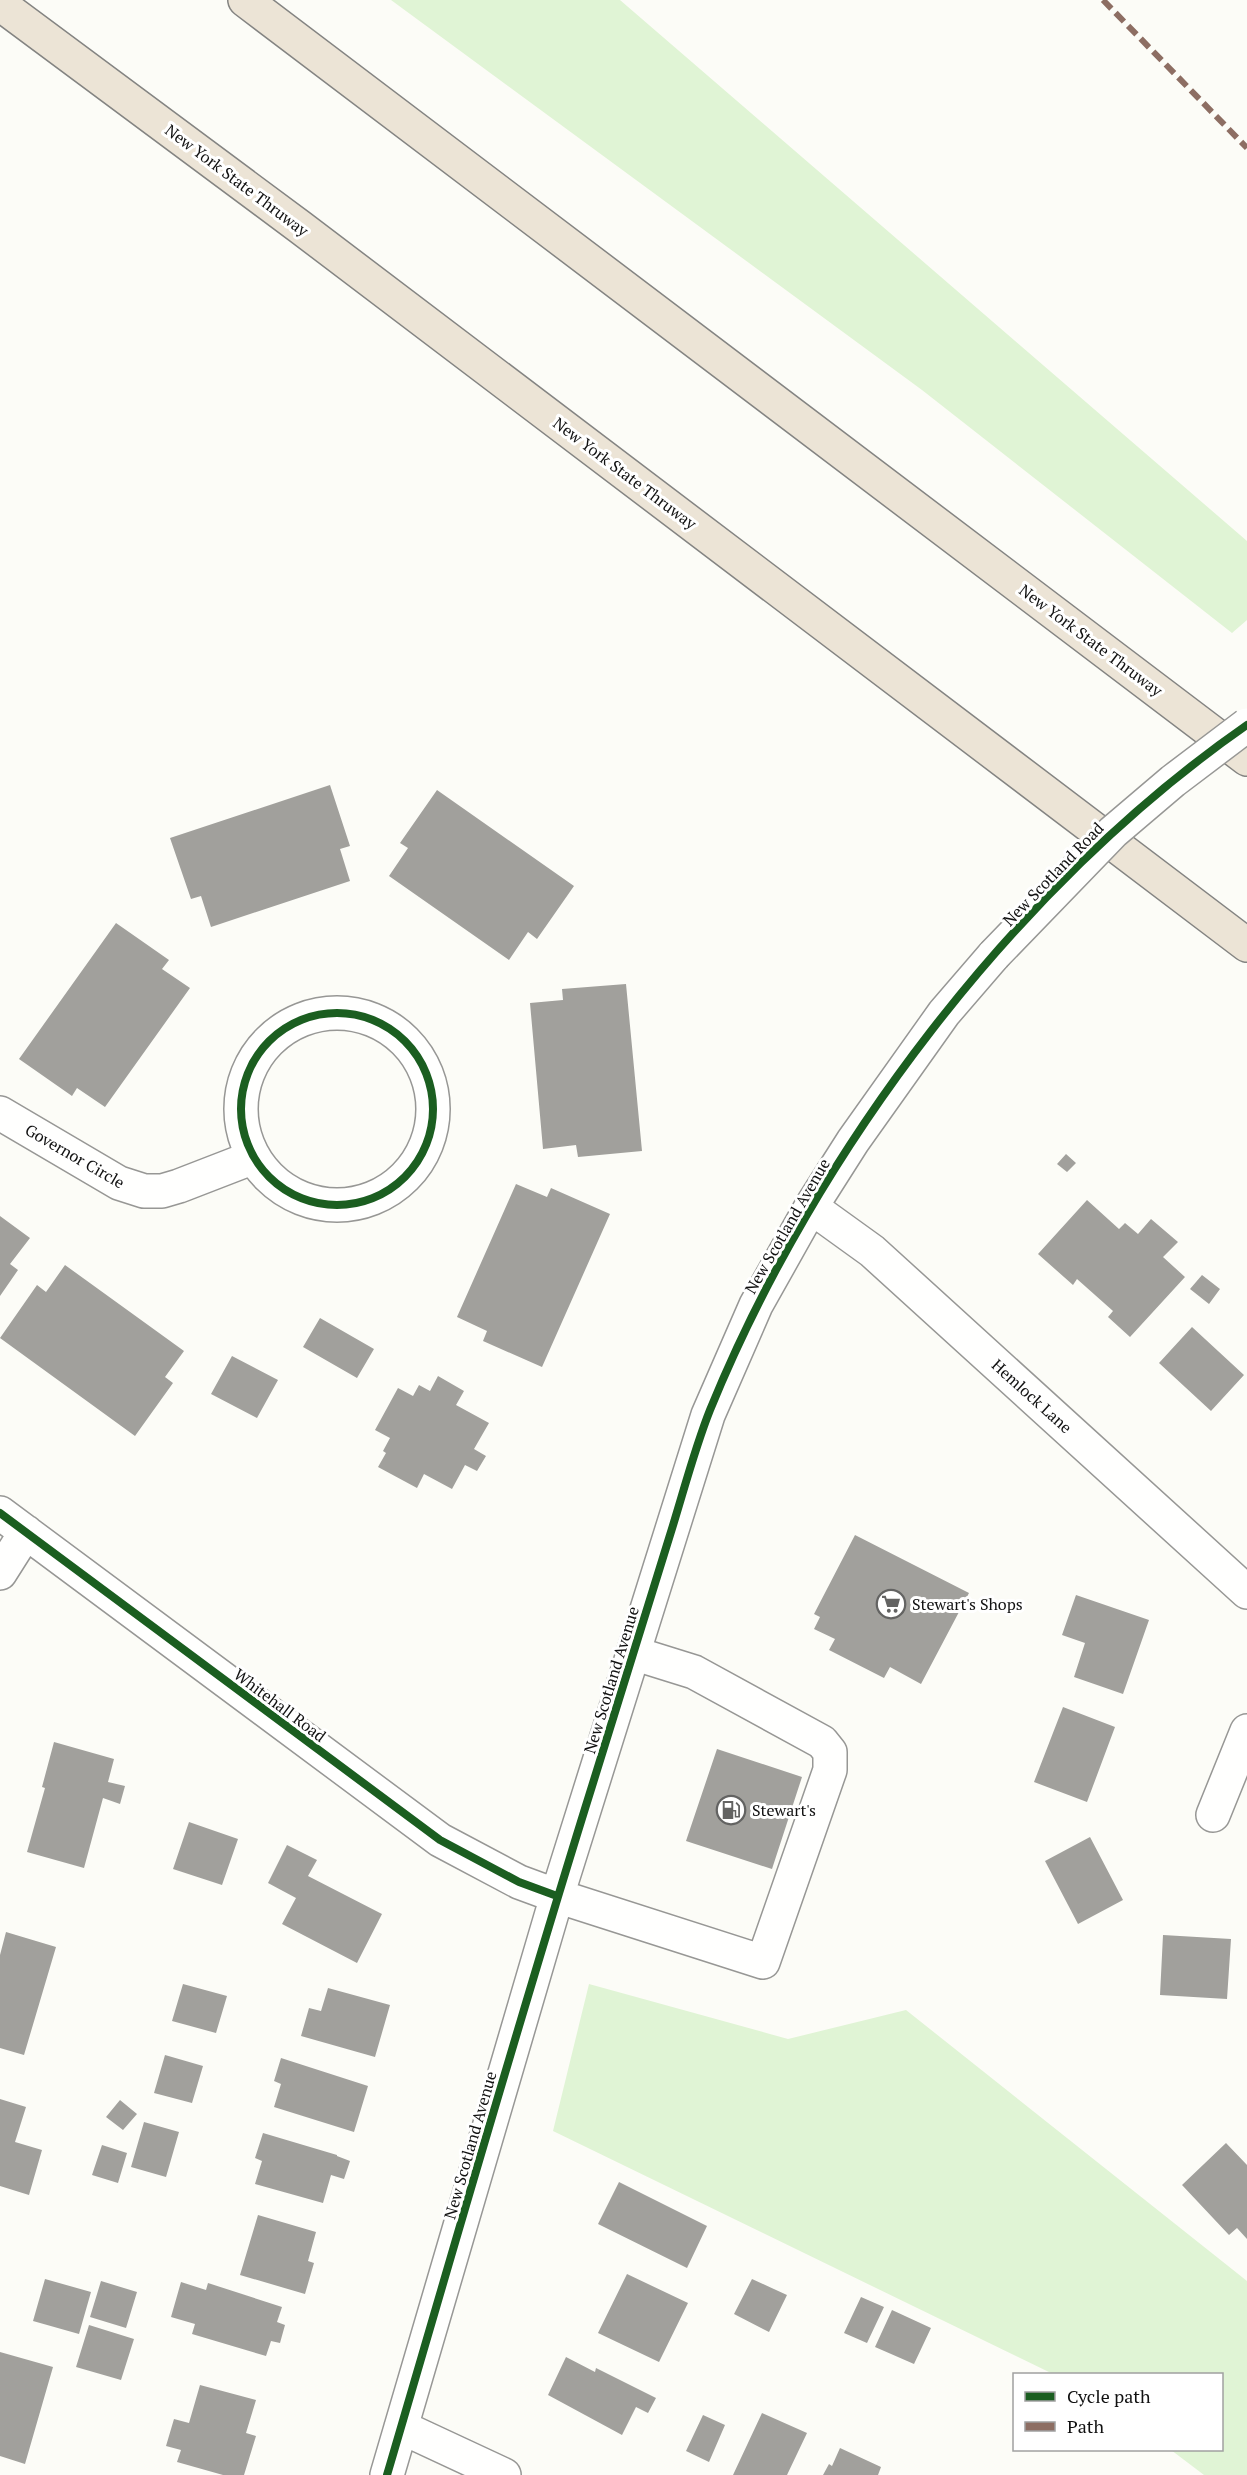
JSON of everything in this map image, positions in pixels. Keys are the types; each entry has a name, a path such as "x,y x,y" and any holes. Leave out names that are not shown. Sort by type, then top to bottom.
{"highway":[{"name":"New York State Thruway","path":"245,0 1247,759"},
{"name":"New York State Thruway","path":"0,4 309,234 1247,945"}],"street":[{"name":"New Scotland Road","path":"994,955 1113,832 1247,725"},
{"name":"New Scotland Avenue","path":"387,2475 557,1896 708,1415 756,1305 811,1207 853,1141 938,1022 994,955"},
{"path":"344,1013 362,1017 380,1023 396,1033 410,1046 420,1061 433,1096 434,1116 430,1134 424,1152 414,1168 386,1192 368,1200 350,1204 331,1205 312,1202 295,1196 278,1185 254,1158 241,1122 244,1084 261,1051 273,1037 289,1026 325,1014 344,1013"},
{"name":"Governor Circle","path":"0,1113 119,1183 144,1191 162,1191 179,1186 254,1158"},
{"name":"Hemlock Lane","path":"811,1207 872,1251 1247,1592"},
{"name":"Whitehall Road","path":"0,1513 440,1840 519,1882 763,1962 830,1770 830,1752 822,1742 694,1672 633,1653"},
{"path":"0,1573 26,1532"},
{"path":"1213,1815 1247,1731"},
{"path":"401,2427 504,2475"}],"green space":[{"path":"391,0 620,0 1247,541 1247,620 1232,633 922,390"},
{"path":"589,1984 788,2039 906,2010 1247,2281 1247,2475 1204,2475 1172,2451 1223,2451 1223,2373 1051,2373 553,2131"}],"building":[{"path":"330,785 350,846 340,849 350,881 211,927 201,896 191,899 170,838"},
{"path":"437,790 574,886 537,939 528,932 509,960 389,876 408,848 400,843"},
{"path":"116,923 169,960 162,969 190,988 105,1107 77,1088 72,1096 19,1059"},
{"path":"626,984 642,1151 578,1157 576,1145 543,1149 530,1003 563,1000 562,989"},
{"path":"1066,1154 1076,1163 1067,1172 1057,1164"},
{"path":"516,1184 547,1197 551,1188 610,1214 542,1367 483,1341 487,1331 457,1317"},
{"path":"1087,1200 1119,1229 1125,1223 1138,1234 1151,1219 1178,1242 1163,1257 1185,1277 1130,1337 1108,1317 1113,1311 1077,1279 1073,1285 1038,1254"},
{"path":"0,1216 30,1238 10,1264 18,1270 0,1296"},
{"path":"65,1265 184,1351 165,1377 173,1383 135,1436 0,1338 37,1285 46,1292"},
{"path":"1202,1275 1220,1289 1209,1304 1190,1289"},
{"path":"320,1318 374,1349 357,1378 303,1347"},
{"path":"1192,1327 1244,1375 1211,1411 1159,1363"},
{"path":"232,1356 278,1380 257,1418 211,1394"},
{"path":"438,1376 464,1391 456,1405 489,1423 474,1449 486,1456 477,1471 465,1465 452,1489 424,1474 417,1488 378,1467 386,1453 383,1451 390,1438 375,1430 398,1388 413,1396 419,1385 430,1391"},
{"name":"Stewart's Shops","path":"855,1535 969,1593 921,1684 890,1667 884,1678 829,1650 835,1639 814,1629 820,1617 814,1614"},
{"path":"1076,1595 1149,1620 1123,1694 1074,1677 1085,1643 1062,1635"},
{"path":"1063,1707 1115,1727 1087,1802 1034,1782"},
{"path":"54,1742 114,1759 108,1782 125,1786 120,1804 103,1798 84,1868 27,1852 45,1788 42,1787"},
{"path":"717,1749 802,1777 772,1869 686,1841"},
{"path":"189,1822 238,1839 222,1885 173,1869"},
{"path":"1090,1837 1123,1900 1078,1924 1045,1861"},
{"path":"287,1845 317,1860 308,1876 382,1914 357,1963 282,1924 296,1898 268,1883"},
{"path":"6,1932 56,1947 24,2055 0,2048 0,1955"},
{"path":"1163,1935 1231,1939 1227,1999 1160,1995"},
{"path":"183,1984 227,1996 216,2033 172,2021"},
{"path":"328,1988 390,2005 375,2057 301,2036 309,2008 321,2011"},
{"path":"165,2055 203,2066 192,2103 154,2093"},
{"path":"281,2058 368,2086 354,2132 274,2107 281,2084 274,2081"},
{"path":"0,2099 26,2107 15,2142 42,2150 29,2195 0,2186"},
{"path":"120,2100 137,2114 123,2130 106,2117"},
{"path":"144,2122 179,2132 166,2177 131,2167"},
{"path":"263,2133 350,2161 344,2179 331,2175 323,2203 255,2184 262,2161 255,2158"},
{"path":"1226,2143 1247,2165 1247,2239 1237,2228 1229,2235 1182,2185"},
{"path":"102,2145 127,2153 118,2183 92,2175"},
{"path":"619,2182 707,2226 687,2268 598,2224"},
{"path":"258,2215 316,2232 308,2261 314,2263 305,2294 240,2275"},
{"path":"627,2274 688,2303 659,2362 598,2333"},
{"path":"45,2279 91,2292 79,2334 33,2321"},
{"path":"752,2279 787,2295 769,2332 734,2314"},
{"path":"101,2281 137,2292 126,2328 90,2317"},
{"path":"181,2282 206,2290 208,2283 282,2307 277,2322 285,2325 280,2343 271,2341 266,2356 192,2334 195,2324 171,2317"},
{"path":"861,2297 884,2307 867,2343 844,2333"},
{"path":"892,2310 931,2328 914,2364 875,2347"},
{"path":"89,2325 134,2339 121,2380 76,2367"},
{"path":"0,2352 53,2367 25,2464 0,2456"},
{"path":"566,2357 595,2372 596,2368 656,2398 648,2413 636,2407 622,2435 548,2395"},
{"path":"200,2385 256,2400 246,2433 256,2436 244,2475 223,2475 177,2462 181,2450 166,2446 174,2419 189,2423"},
{"path":"762,2413 807,2433 787,2475 733,2475"},
{"path":"703,2415 725,2425 709,2462 686,2451"},
{"path":"840,2448 881,2467 878,2475 823,2475 829,2464 832,2466"}],"marked path":[{"path":"1103,0 1247,148"}],"cycle path":[{"path":"387,2475 540,1956 694,1456 710,1410 754,1313 806,1217 865,1122 931,1031 1003,944 1080,863 1162,790 1247,725"},
{"path":"337,1013 374,1020 405,1041 426,1072 433,1109 426,1146 405,1177 374,1198 337,1205 300,1198 269,1177 248,1146 241,1109 248,1072 269,1041 300,1020 337,1013"},
{"path":"0,1513 440,1840 519,1882 557,1896"}],"place":[{"name":"Stewart's Shops","path":"891,1604"},
{"name":"Stewart's","path":"731,1810"}]}
